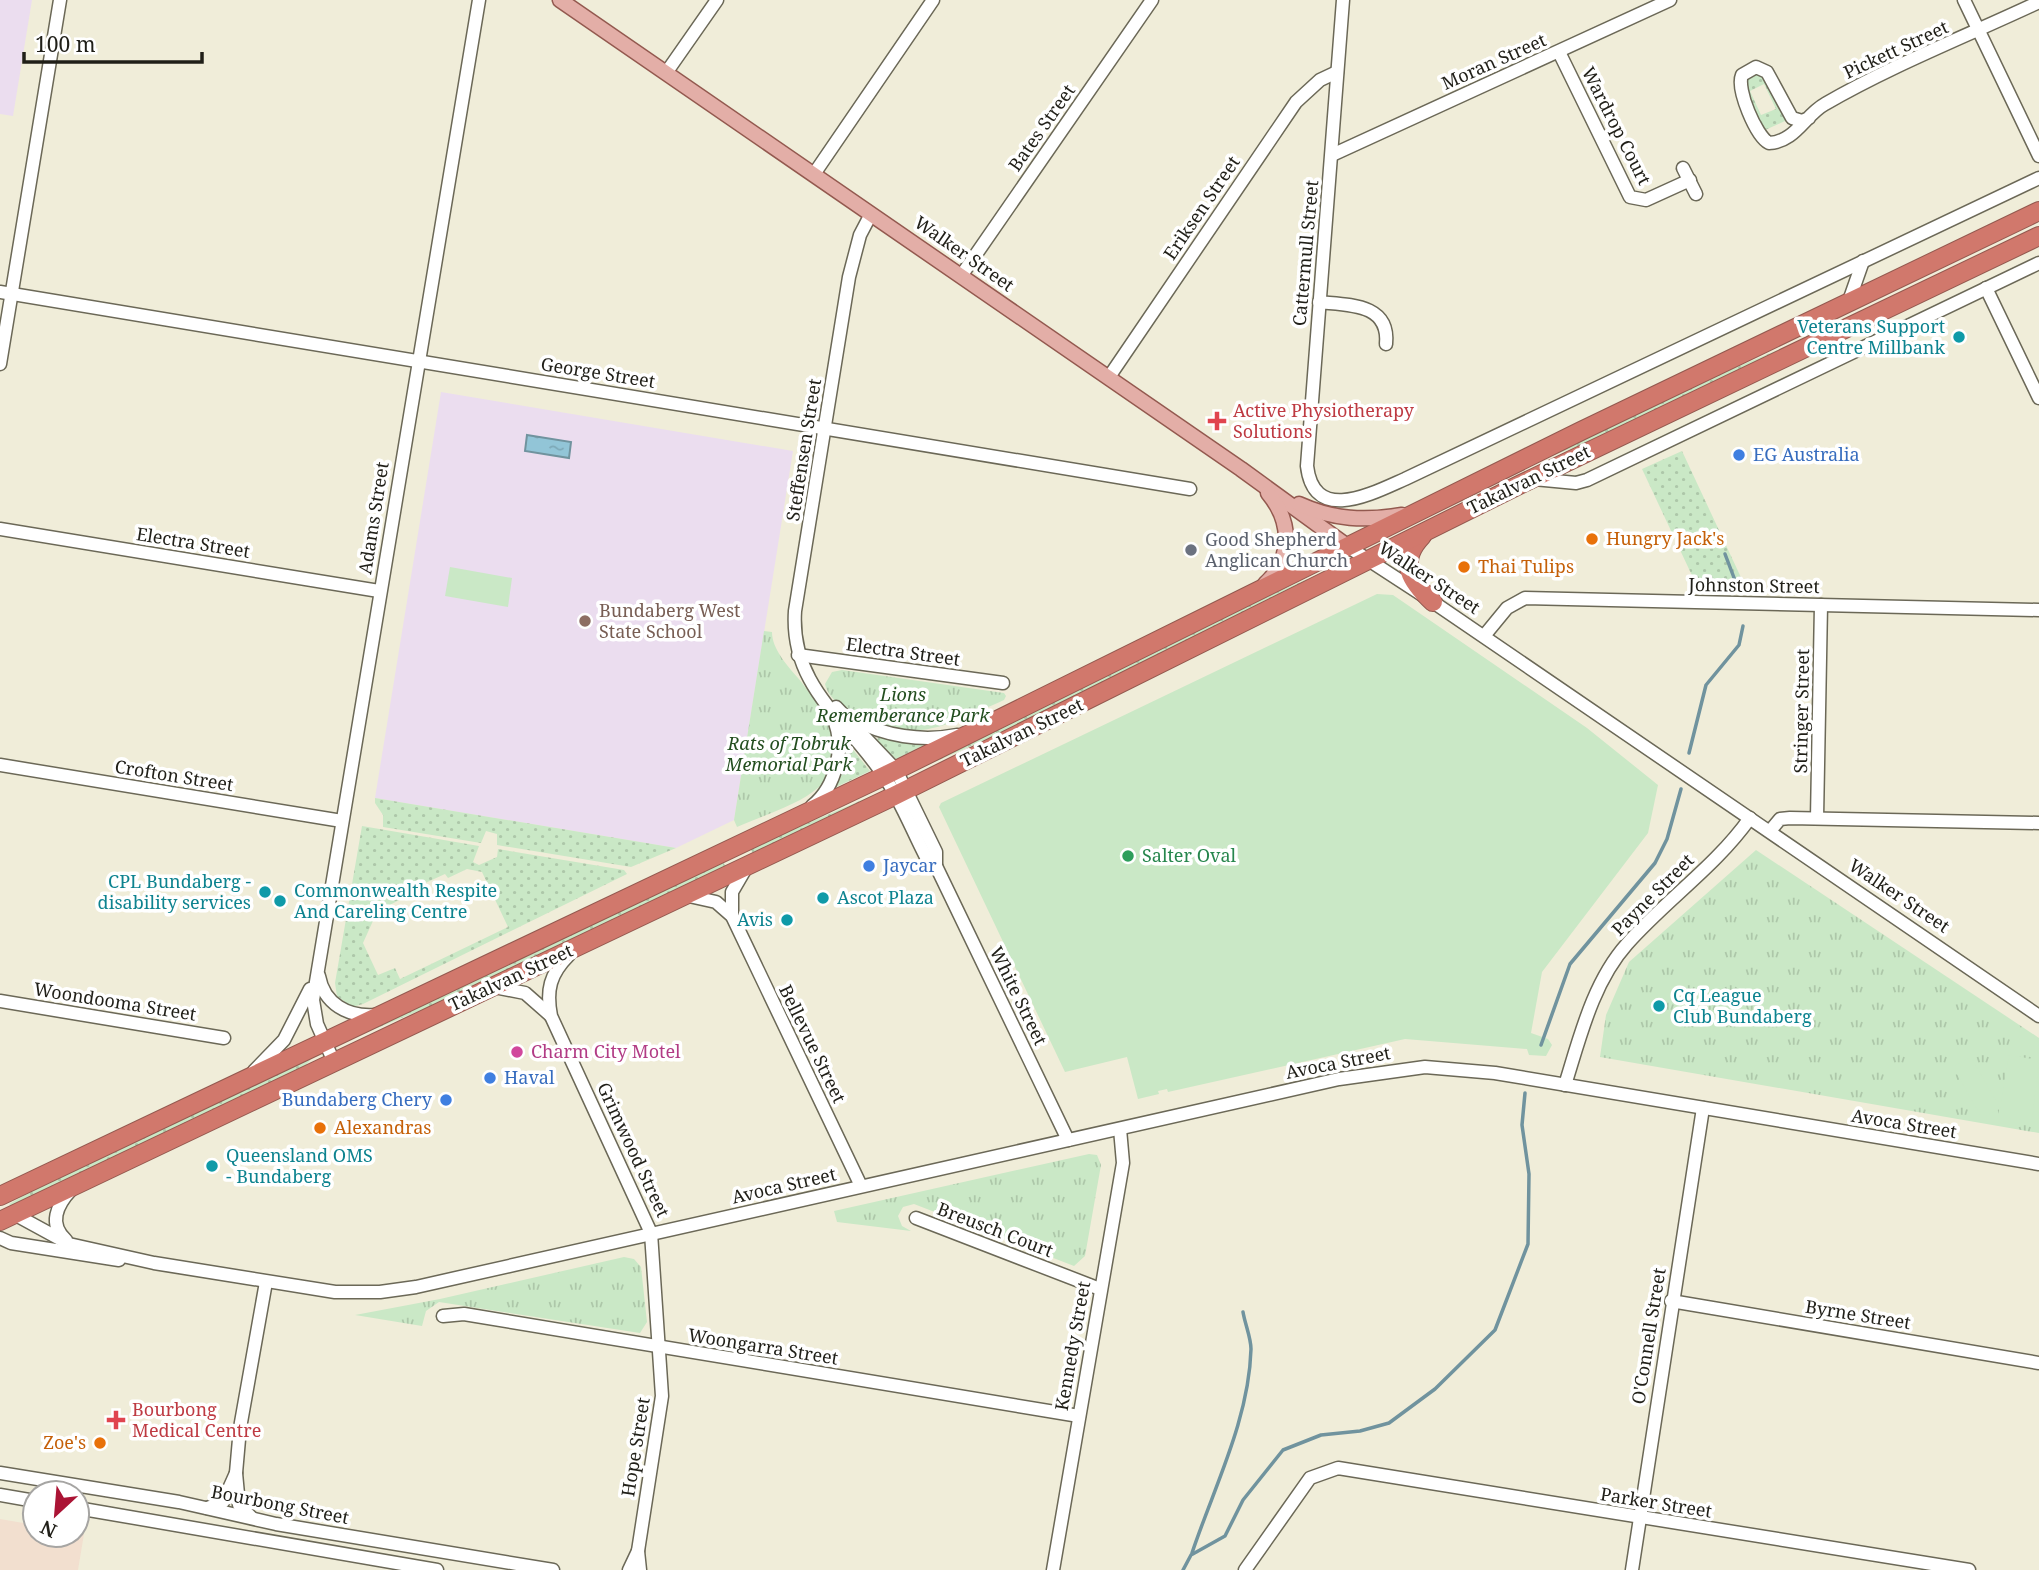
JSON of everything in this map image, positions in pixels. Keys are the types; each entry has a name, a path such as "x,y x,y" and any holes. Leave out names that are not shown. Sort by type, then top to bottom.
{"highway":[{"name":"Takalvan Street","path":"0,1196 890,773 1413,513 2039,211"},
{"name":"Takalvan Street","path":"5,1214 76,1185 901,793 1530,479 2039,236"},
{"path":"1426,531 1413,546 1408,567 1413,581 1433,602"}],"main road":[{"name":"Walker Street","path":"560,0 1109,377 1347,546"},
{"path":"1241,469 1277,503 1286,529 1285,552 1278,569 1256,591"},
{"path":"1273,491 1316,512 1338,518 1372,519 1413,513"}],"street":[{"path":"0,364 6,293 60,0"},
{"name":"Adams Street","path":"334,1062 314,1012 318,969 479,0"},
{"path":"666,73 718,0"},
{"path":"814,174 933,0"},
{"name":"Bates Street","path":"961,276 1152,0"},
{"name":"Cattermull Street","path":"1343,0 1307,466 1315,489 1329,499 1358,498 1405,479 1863,261"},
{"name":"Moran Street","path":"1332,155 1559,52 1651,4 1670,0"},
{"path":"1964,0 2039,156"},
{"name":"Pickett Street","path":"1809,118 1802,121 1792,118 1767,72 1756,68 1742,75 1740,92 1764,140 1773,143 1789,136 1826,103 2039,2"},
{"name":"Wardrop Court","path":"1559,52 1630,197 1646,200 1690,180"},
{"name":"Eriksen Street","path":"1109,377 1296,102 1320,80 1337,72"},
{"path":"1683,168 1696,194"},
{"path":"1849,301 1863,261 2039,178"},
{"name":"Steffensen Street","path":"872,214 860,235 852,260 795,611 794,640 798,655 817,691 890,773 901,793"},
{"name":"Takalvan Street","path":"1530,479 1576,483 1587,480 2039,263"},
{"path":"1986,288 2039,398"},
{"name":"George Street","path":"6,293 1190,489"},
{"path":"1319,302 1370,309 1379,317 1386,333 1386,344"},
{"name":"Electra Street","path":"0,528 379,592"},
{"name":"Walker Street","path":"1347,546 1484,636 2039,1016"},
{"name":"Johnston Street","path":"1484,636 1507,608 1525,598 2039,610"},
{"name":"Stringer Street","path":"1818,818 1821,605"},
{"name":"Electra Street","path":"798,655 1003,683"},
{"path":"830,706 865,725 904,736 938,737 974,732"},
{"path":"797,817 822,796 835,770 837,732 830,706"},
{"name":"Crofton Street","path":"0,765 342,821"},
{"name":"White Street","path":"901,793 936,852 936,866 1068,1140"},
{"name":"Payne Street","path":"1565,1085 1594,1001 1619,955 1733,842 1750,818"},
{"path":"1770,831 1780,819 2039,823"},
{"path":"732,916 733,887 747,867"},
{"path":"683,897 706,897 722,905 732,916"},
{"name":"Bellevue Street","path":"732,916 861,1186"},
{"name":"Grimwood Street","path":"576,947 559,965 550,980 548,1000 551,1016 651,1233 661,1348"},
{"path":"318,969 321,989 340,1008 365,1015 387,1013"},
{"path":"245,1080 289,1033 318,969"},
{"name":"Grimwood Street","path":"492,987 525,993 551,1016"},
{"name":"Woondooma Street","path":"0,1001 224,1038"},
{"name":"Avoca Street","path":"651,1233 1379,1071 1424,1067 1466,1068 2039,1164"},
{"name":"O'Connell Street","path":"1632,1570 1671,1301 1703,1108"},
{"name":"Kennedy Street","path":"1053,1570 1123,1163 1120,1129"},
{"path":"76,1185 60,1203 55,1219 59,1233 78,1246"},
{"path":"5,1214 78,1246 154,1263 335,1293 398,1290 651,1233"},
{"name":"Breusch Court","path":"916,1218 1100,1289"},
{"path":"0,1238 12,1243 97,1259 154,1263"},
{"path":"260,1541 268,1539 272,1534 270,1525 259,1521 239,1505 236,1473 240,1428 266,1282"},
{"name":"Byrne Street","path":"1671,1301 2039,1363"},
{"name":"Woongarra Street","path":"443,1317 464,1314 1079,1416"},
{"name":"Hope Street","path":"640,1570 638,1551 662,1396 661,1348"},
{"name":"Parker Street","path":"1245,1570 1310,1478 1338,1468 1969,1570"},
{"path":"193,1528 184,1516 190,1507 223,1502 236,1473"},
{"path":"5,1496 6,1474"},
{"name":"Bourbong Street","path":"6,1474 202,1507 259,1521 553,1570"},
{"name":"Bourbong Street","path":"91,1510 437,1570"},
{"name":"Hope Street","path":"629,1570 638,1551"}],"shaded area":[{"path":"0,0 32,0 13,116 0,114"},
{"name":"Bundaberg West State School","path":"441,392 793,451 734,820 676,848 375,798"},
{"path":"0,1519 21,1523 21,1549 82,1549 78,1570 0,1570"}],"green space":[{"path":"1753,72 1765,75 1787,120 1763,131 1744,81","holes":["1764,84 1776,109 1761,115 1750,91"]},
{"path":"1804,339 1586,443 1549,457 1397,532 1396,530 1663,398"},
{"path":"1682,451 1745,586 1696,584 1642,469"},
{"path":"450,567 512,578 508,607 445,596"},
{"path":"1307,579 1309,583 1050,711 921,768 1199,627"},
{"path":"1377,594 1393,595 1587,728 1658,785 1648,833 1542,972 1531,1033 1548,1039 1552,1045 1546,1056 1529,1055 1527,1049 1405,1039 1168,1092 1167,1089 1158,1091 1159,1094 1138,1099 1127,1057 1065,1072 939,807 941,803"},
{"name":"Rats of Tobruk Memorial Park","path":"764,631 772,632 781,656 824,716 831,731 834,760 830,774 810,794 737,827 734,820"},
{"name":"Lions Rememberance Park","path":"842,670 1004,693 1006,696 1004,700 948,724 913,731 895,730 855,715 833,698 825,684 832,672"},
{"path":"879,736 928,743 896,759 877,740"},
{"path":"843,737 870,771 836,787 835,786"},
{"path":"878,796 754,855 750,848 869,797"},
{"path":"375,798 676,848 631,867 497,845 497,834 486,831 481,843 383,827 383,815 375,803"},
{"path":"362,826 479,846 473,862 479,865 497,857 498,849 624,870 627,874 363,1004 352,1007 337,996 335,983","holes":["467,869 482,872 508,927 400,979 395,968 378,975 363,943 377,912 401,899 399,895 445,874 448,878"]},
{"path":"1756,850 2039,1038 2039,1133 1600,1057 1606,1015 1629,962"},
{"path":"722,860 727,869 460,994 348,1040"},
{"path":"2009,1055 2039,1060 2032,1122 1999,1116 1999,1109 1982,1118 1953,1067 1971,1057 2000,1108"},
{"path":"314,1056 303,1068 12,1206 9,1204 63,1174"},
{"path":"1089,1154 1097,1155 1101,1165 1085,1256 1074,1266 914,1204 903,1207 898,1216 902,1226 911,1231 837,1222 834,1211"},
{"path":"624,1257 634,1259 641,1267 647,1322 640,1333 439,1302 426,1311 422,1326 355,1315 440,1299"}],"water":[{"path":"527,435 571,442 569,458 525,451"}],"waterway":[{"path":"1725,554 1736,583"},
{"path":"1689,753 1706,685 1739,645 1743,626"},
{"path":"1541,1045 1570,964 1655,863 1667,839 1681,789"},
{"path":"1183,1570 1191,1555 1225,1536 1243,1500 1283,1450 1321,1435 1360,1431 1389,1423 1435,1389 1495,1330 1528,1244 1529,1174 1522,1125 1525,1093"},
{"path":"1192,1553 1229,1453 1244,1402 1251,1349 1243,1312"}],"place":[{"name":"Veterans Support Centre Millbank","path":"1959,337"},
{"name":"Active Physiotherapy Solutions","path":"1217,421"},
{"name":"EG Australia","path":"1739,455"},
{"name":"Hungry Jack's","path":"1592,539"},
{"name":"Good Shepherd Anglican Church","path":"1191,550"},
{"name":"Thai Tulips","path":"1464,567"},
{"name":"Bundaberg West State School","path":"585,621"},
{"name":"Salter Oval","path":"1128,856"},
{"name":"Jaycar","path":"869,866"},
{"name":"CPL Bundaberg - disability services","path":"265,892"},
{"name":"Ascot Plaza","path":"823,898"},
{"name":"Commonwealth Respite And Careling Centre","path":"280,901"},
{"name":"Avis","path":"787,920"},
{"name":"Cq League Club Bundaberg","path":"1659,1006"},
{"name":"Charm City Motel","path":"517,1052"},
{"name":"Haval","path":"490,1078"},
{"name":"Bundaberg Chery","path":"446,1100"},
{"name":"Alexandras","path":"320,1128"},
{"name":"Queensland OMS - Bundaberg","path":"212,1166"},
{"name":"Bourbong Medical Centre","path":"116,1420"},
{"name":"Zoe's","path":"100,1443"}]}
